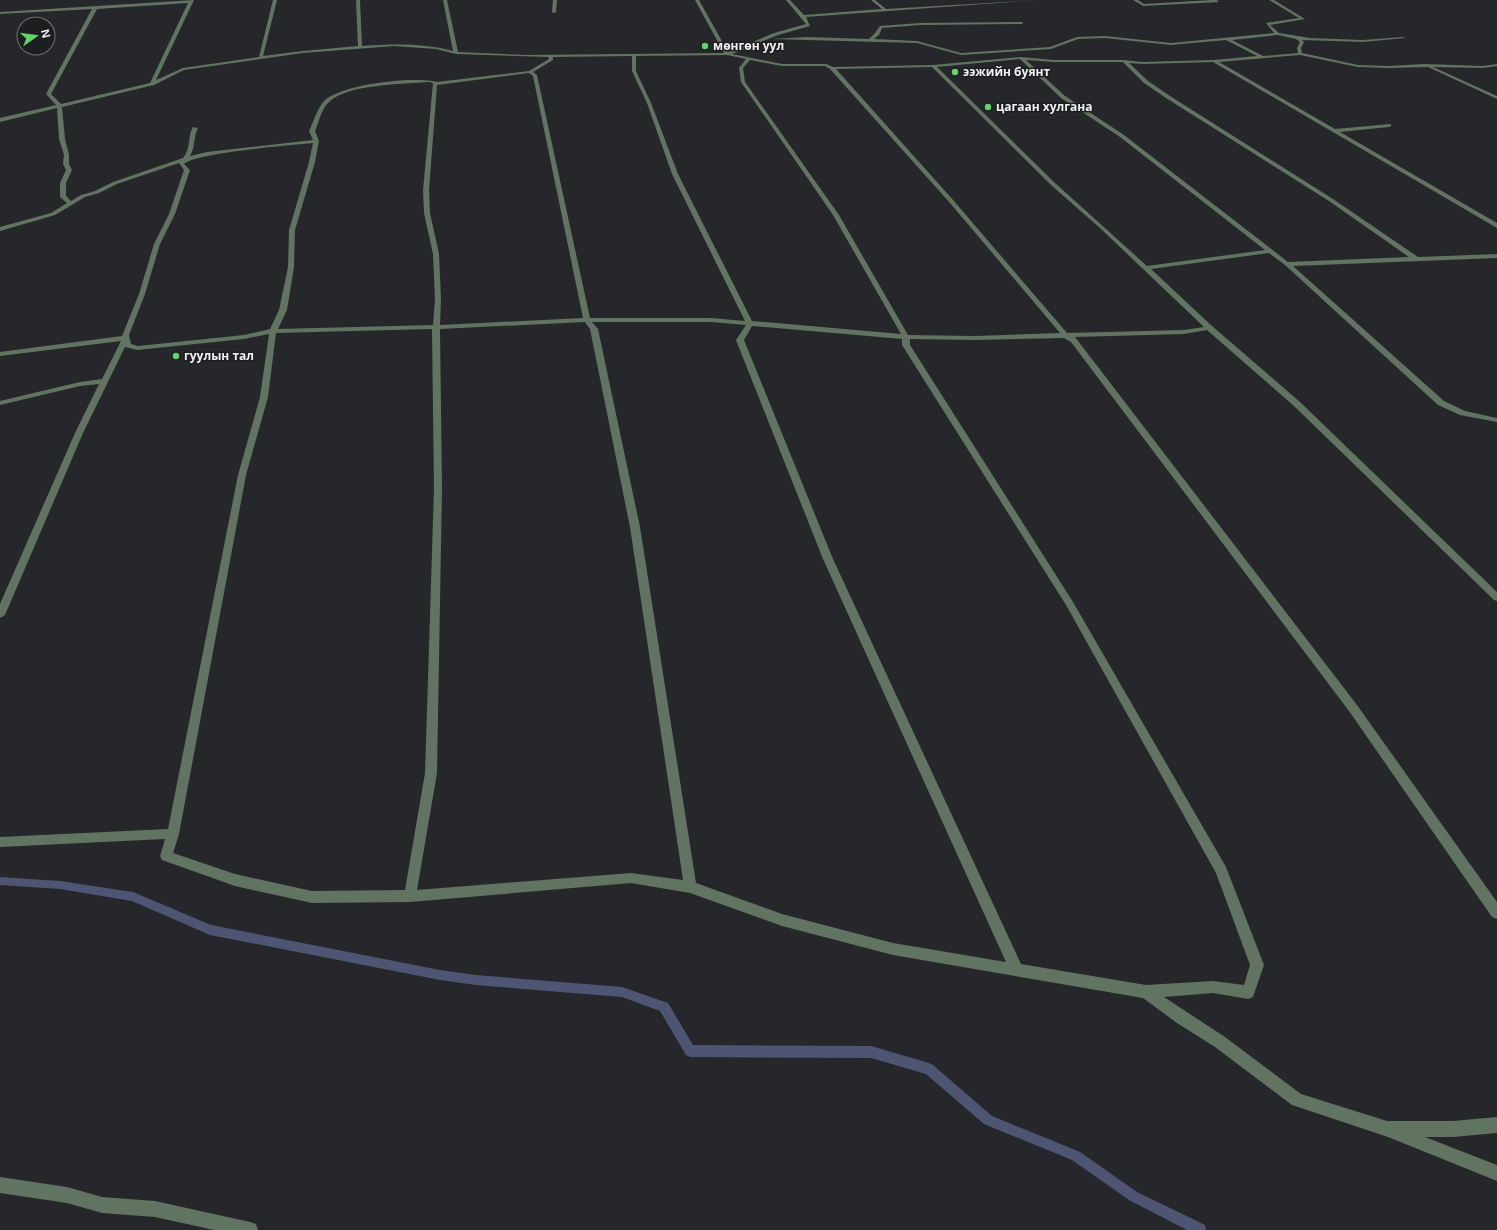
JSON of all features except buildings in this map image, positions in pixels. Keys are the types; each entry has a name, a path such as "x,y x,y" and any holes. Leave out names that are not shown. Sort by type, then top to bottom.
{"street":[{"path":"261,57 275,0"},
{"path":"358,0 360,47"},
{"path":"445,0 456,53"},
{"path":"554,0 554,12"},
{"path":"697,0 727,54"},
{"path":"727,54 761,39 809,25 788,0"},
{"path":"873,0 885,10"},
{"path":"963,0 970,5"},
{"path":"803,16 1036,0"},
{"path":"1135,0 1143,5 1217,2 1214,0"},
{"path":"1271,0 1304,19 1267,24 1278,34"},
{"path":"0,14 192,1 152,84"},
{"path":"70,204 68,200 63,197 63,183 69,170 66,166 66,155 63,148 64,143 61,134 62,129 60,126 59,105 48,94 95,8"},
{"path":"4,18 8,13"},
{"path":"870,40 877,34 880,27 920,24 1022,23"},
{"path":"761,39 807,38 917,42 962,54 1051,48 1077,38 1105,37 1170,44 1278,34 1296,38 1322,40 1381,41 1403,38"},
{"path":"1225,38 1262,57"},
{"path":"1296,38 1302,42 1299,48 1300,54"},
{"path":"0,120 152,84 183,69 261,57 360,47 394,45 436,48 456,53 550,56 727,54 782,65 826,65 832,68 952,202 1065,335 1074,340 1353,708 1497,913"},
{"path":"634,54 634,71 649,103 676,174 750,324"},
{"path":"832,68 933,66 1022,58 1054,61 1124,60 1142,63 1214,61 1300,54 1358,66 1389,67 1424,64 1483,67 1497,66"},
{"path":"550,56 551,59 530,72 437,83 429,81 373,85 355,88 334,96 322,106 319,118 312,131 316,140 312,162 292,230 291,266 283,310 273,332 264,397 242,475 173,834 166,856 235,880 312,897 410,896 631,878 690,887 782,920 886,947 1017,971 1146,992 1213,987 1248,992 1257,965 1222,871 1070,604 906,345 906,337 836,215 743,82 741,68 748,59"},
{"path":"1022,58 1063,97 1122,136 1287,264 1441,403 1463,413 1497,420"},
{"path":"1124,60 1140,77 1162,93 1331,200 1416,259"},
{"path":"1214,61 1287,105 1335,131 1497,226"},
{"path":"1424,64 1497,98"},
{"path":"933,66 1053,184 1210,328 1297,404 1497,598"},
{"path":"530,72 535,75 587,320 594,329 635,527 690,887"},
{"path":"410,896 431,772 438,490 436,327 438,299 436,254 427,213 426,190 435,84 437,83"},
{"path":"1335,131 1389,125"},
{"path":"195,128 192,134 191,150 181,164 187,170 172,214 157,244 142,294 125,335 128,345 137,348 244,337 273,332 436,327 587,320 711,320 906,337 975,338 1184,332 1210,328"},
{"path":"0,229 53,214 83,196 97,192 115,183 186,159 207,154 316,140"},
{"path":"1146,268 1270,251"},
{"path":"1287,264 1497,256"},
{"path":"750,324 740,340 828,559 1017,971"},
{"path":"0,354 126,338"},
{"path":"0,615 79,433 126,338"},
{"path":"0,403 80,384 104,381"},
{"path":"0,842 173,834"},
{"path":"1146,992 1182,1018 1220,1042 1297,1100 1387,1129 1497,1173"},
{"path":"1387,1129 1453,1129 1497,1125"},
{"path":"0,1185 67,1195 102,1205 155,1209 250,1230"}],"waterway":[{"path":"0,881 60,885 133,897 210,930 440,975 476,980 622,992 664,1007 690,1051 871,1052 929,1069 988,1120 1076,1156 1133,1196 1200,1230"}],"place":[{"name":"мөнгөн уул","path":"705,46"},
{"name":"ээжийн буянт","path":"955,72"},
{"name":"цагаан хулгана","path":"988,107"},
{"name":"гуулын тал","path":"176,356"}]}
